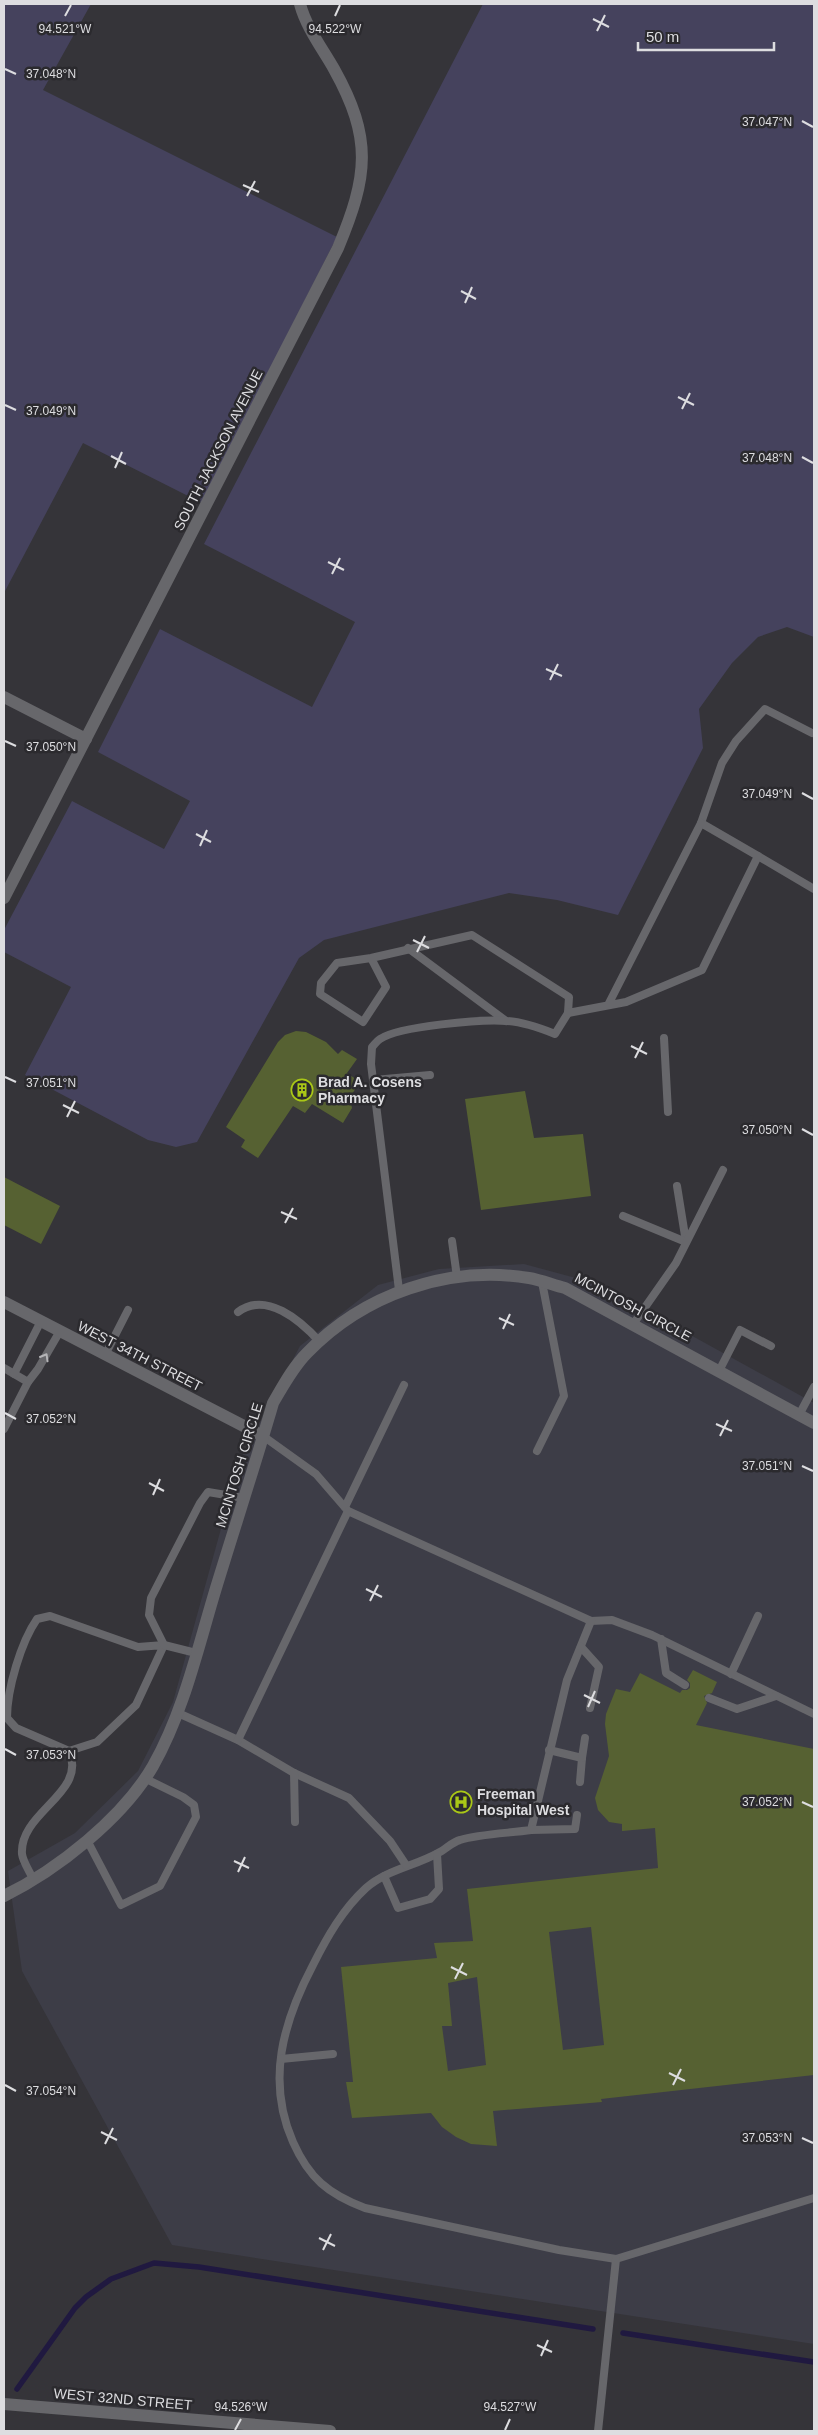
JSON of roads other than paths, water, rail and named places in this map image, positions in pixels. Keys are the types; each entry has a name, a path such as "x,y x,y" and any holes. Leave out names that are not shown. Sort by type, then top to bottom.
{"street":[{"name":"SOUTH JACKSON AVENUE","path":"4,898 338,248 360,188 363,161 359,130 349,99 300,4"},
{"path":"4,697 86,739"},
{"name":"MCINTOSH CIRCLE","path":"4,1896 88,1842 132,1796 144,1778 164,1745 178,1713 273,1403 289,1376 307,1353 358,1312 399,1290 457,1277 529,1278 566,1288 634,1323 814,1423"},
{"name":"WEST 34TH STREET","path":"4,1302 263,1436"},
{"name":"WEST 32ND STREET","path":"4,2404 330,2431"}],"lane":[{"path":"608,1005 701,823 722,763 736,741 764,709 812,733"},
{"path":"701,823 814,889"},
{"path":"568,1013 626,1002 702,970 758,856"},
{"path":"371,958 386,987 363,1022 320,994 322,983 338,963 371,958 408,948 472,935 569,997 568,1013 555,1034 531,1025 506,1021 449,1025 407,1030 381,1038 372,1047 371,1064 399,1290"},
{"path":"408,948 506,1021"},
{"path":"664,1038 668,1112"},
{"path":"374,1080 430,1075"},
{"path":"634,1323 659,1288 686,1242 723,1170"},
{"path":"677,1186 686,1242"},
{"path":"623,1216 686,1242"},
{"path":"452,1241 457,1277"},
{"path":"536,1452 564,1396 542,1282"},
{"path":"238,1312 247,1305 257,1303 273,1306 306,1326 320,1342"},
{"path":"105,1355 128,1310"},
{"path":"14,1374 41,1321"},
{"path":"719,1371 740,1330 771,1346"},
{"path":"4,1429 28,1382 38,1369 60,1331"},
{"path":"4,1368 28,1382"},
{"path":"238,1740 404,1384"},
{"path":"799,1415 814,1387"},
{"path":"263,1436 316,1474 347,1509 591,1621 612,1620 661,1639 814,1714"},
{"path":"164,1645 148,1615 152,1598 200,1503 208,1492 244,1498"},
{"path":"164,1645 136,1705 97,1742 69,1751 16,1728 7,1718 7,1701 28,1632 37,1619 50,1616 138,1647 164,1645 196,1653"},
{"path":"731,1674 758,1616"},
{"path":"531,1830 567,1680 591,1621"},
{"path":"661,1639 666,1673 685,1685"},
{"path":"581,1647 599,1667 590,1708"},
{"path":"709,1698 738,1710 776,1696"},
{"path":"178,1713 238,1740 294,1773 349,1798 390,1841 406,1865"},
{"path":"580,1782 585,1738"},
{"path":"549,1750 582,1758"},
{"path":"33,1879 22,1855 26,1837 42,1812 71,1777 74,1763 69,1751"},
{"path":"294,1773 295,1822"},
{"path":"88,1842 121,1905 160,1886 196,1817 194,1806 189,1801 144,1778"},
{"path":"577,1815 575,1829 531,1830 460,1840 437,1854 406,1865 367,1887 330,1932 300,1989 285,2032 278,2075 279,2098 284,2122 306,2169 345,2200 375,2210 559,2250 616,2259 814,2198"},
{"path":"384,1876 398,1908 430,1899 439,1889 437,1854"},
{"path":"281,2059 333,2054"},
{"path":"598,2431 616,2259"}],"waterway":[{"path":"17,2389 75,2308 86,2297 111,2279 154,2263 199,2267 593,2329"},
{"path":"623,2333 814,2362"}],"place":[{"name":"Brad A. Cosens Pharmacy","path":"302,1090"},
{"name":"Freeman Hospital West","path":"461,1802"}]}
